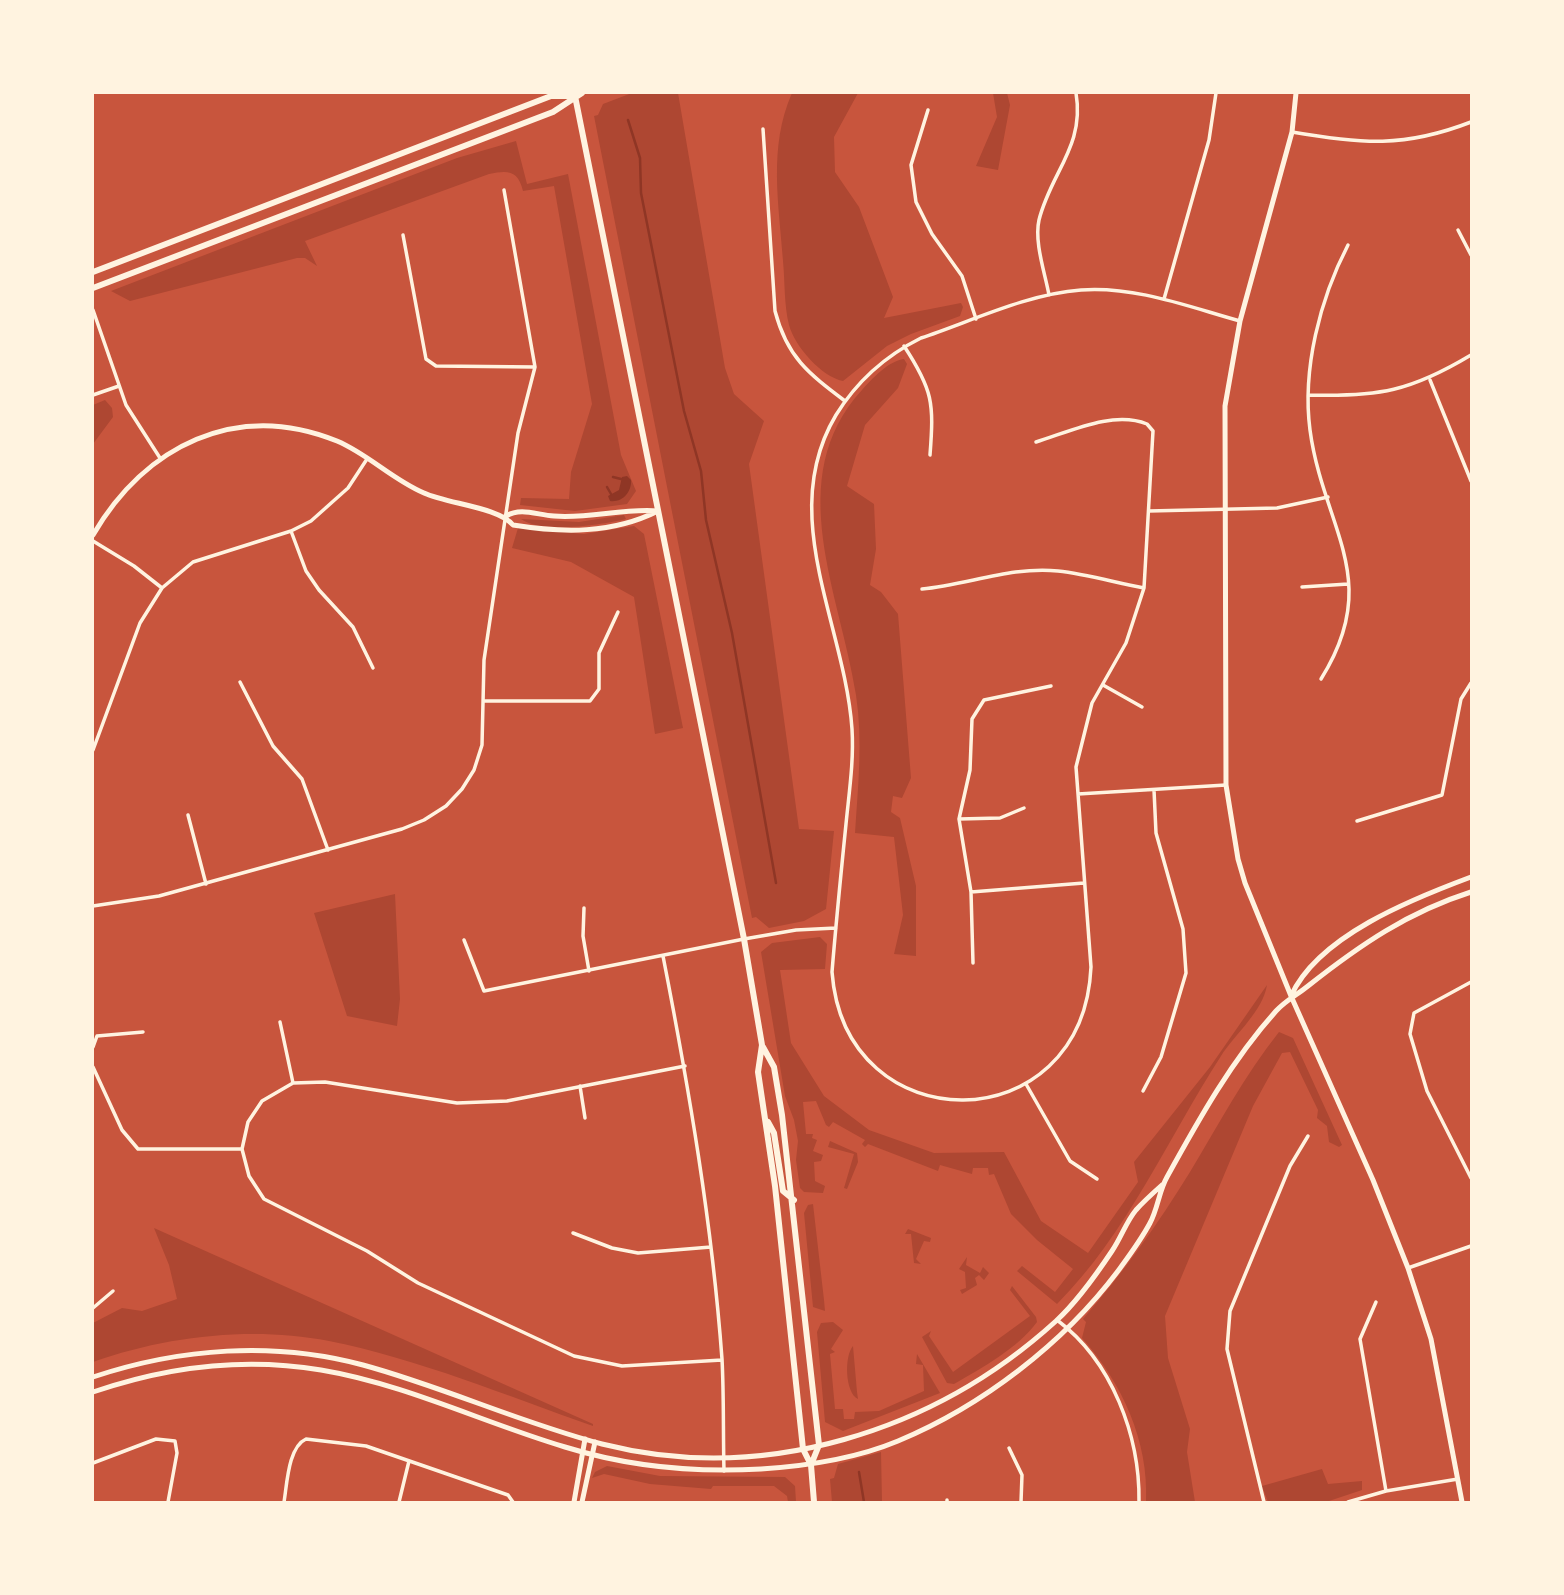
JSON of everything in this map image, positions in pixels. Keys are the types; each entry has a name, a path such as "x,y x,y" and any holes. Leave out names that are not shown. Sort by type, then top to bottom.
{"main road":[{"path":"1296,93 1293,132 1240,321 1225,406 1226,785 1238,859 1291,996 1373,1180 1408,1268 1431,1339 1462,1502"},
{"path":"93,272 551,96 577,94"},
{"path":"93,288 553,112 577,94"},
{"path":"577,94 744,939 762,1045 758,1072 803,1449 811,1465 814,1502"},
{"path":"93,535 126,488 160,458 210,434 251,425 285,427 324,438 367,459 421,492 447,503 506,516 513,525 574,531 637,522 658,512"},
{"path":"506,516 515,511 556,516 634,509 658,512"},
{"path":"1291,996 1300,975 1342,941 1384,914 1471,877"},
{"path":"93,1392 142,1377 198,1366 250,1364 309,1368 378,1384 583,1452 637,1465 724,1471 811,1465 897,1442 953,1414 1068,1328 1119,1270 1136,1245 1151,1221 1164,1182 1235,1063 1291,996 1371,937 1404,918 1471,892"},
{"path":"762,1045 774,1067 794,1200 819,1445 811,1465"},
{"path":"765,1117 774,1133 783,1191 794,1200"},
{"path":"93,1377 146,1362 217,1350 312,1355 388,1372 595,1442 645,1453 723,1457 803,1449 878,1431 950,1398 1057,1320 1113,1250 1135,1212 1164,1182"},
{"path":"574,1502 586,1439"},
{"path":"582,1502 595,1442"}],"street":[{"path":"1049,295 1038,223 1050,187 1072,149 1079,112 1076,93"},
{"path":"1164,299 1209,140 1216,93"},
{"path":"928,110 911,165 916,202 932,234 958,269 976,319"},
{"path":"1293,132 1373,143 1433,137 1471,122"},
{"path":"763,129 775,311 781,332 798,363 845,401"},
{"path":"93,906 159,896 402,830 446,806 474,770 482,744 484,660 519,433 535,367 505,190"},
{"path":"1458,230 1471,255"},
{"path":"403,235 426,359 436,366 535,367"},
{"path":"1321,679 1340,650 1349,618 1348,584 1343,542 1310,430 1309,395 1314,347 1333,274 1348,245"},
{"path":"1036,442 1101,422 1125,418 1147,424 1153,431 1144,588 1126,643 1092,703 1079,745 1076,766 1091,967 1088,999 1069,1045 1055,1062 1026,1084 999,1095 953,1100 913,1091 878,1070 852,1041 837,1007 832,972 851,771 852,730 847,692 815,550 811,495 818,456 829,426 860,382 904,346 1049,295 1106,290 1164,299 1240,321"},
{"path":"93,310 126,405 160,458"},
{"path":"904,346 923,375 933,407 930,455"},
{"path":"1309,395 1357,396 1398,390 1430,379 1471,355"},
{"path":"1430,379 1471,481"},
{"path":"93,395 119,386"},
{"path":"93,750 140,623 162,588 192,562 291,531 332,505 348,488 367,459"},
{"path":"1149,511 1277,508 1328,497"},
{"path":"291,531 306,571 319,590 353,627 373,668"},
{"path":"93,541 134,566 162,588"},
{"path":"922,589 955,586 1005,573 1057,571 1144,588"},
{"path":"1302,587 1348,584"},
{"path":"484,701 590,701 598,689 599,653 618,612"},
{"path":"240,682 273,746 302,779 328,850"},
{"path":"1357,821 1441,795 1447,777 1451,738 1461,699 1471,683"},
{"path":"1103,685 1142,707"},
{"path":"973,963 971,892 959,819 970,770 972,719 984,700 1051,686"},
{"path":"1077,794 1226,785"},
{"path":"1143,1091 1161,1057 1185,973 1184,929 1156,832 1154,790"},
{"path":"959,819 1000,817 1024,808"},
{"path":"188,815 206,884"},
{"path":"971,892 1084,883"},
{"path":"584,908 583,936 589,971"},
{"path":"464,940 484,991 744,939 796,930 836,928"},
{"path":"663,956 685,1066 711,1247 722,1360 724,1471"},
{"path":"1471,982 1414,1013 1410,1034 1427,1091 1471,1178"},
{"path":"280,1022 293,1083"},
{"path":"93,1047 97,1036 143,1032"},
{"path":"685,1066 507,1101 457,1103 325,1082 293,1083 262,1101 248,1122 242,1149 249,1176 264,1199 367,1251 418,1283 574,1356 622,1366 722,1360"},
{"path":"93,1067 122,1130 138,1149 242,1149"},
{"path":"1026,1084 1070,1161 1097,1179"},
{"path":"580,1086 585,1118"},
{"path":"1264,1502 1227,1349 1230,1311 1290,1166 1308,1136"},
{"path":"573,1233 612,1248 638,1253 711,1247"},
{"path":"1408,1268 1471,1246"},
{"path":"93,1308 113,1291"},
{"path":"1376,1301 1360,1339 1386,1491"},
{"path":"1057,1320 1068,1328 1117,1397 1130,1427 1140,1470 1139,1502"},
{"path":"93,1463 129,1447 156,1439 169,1438 175,1441 177,1453 168,1502"},
{"path":"284,1502 294,1452 298,1444 306,1439 347,1442 508,1495 513,1502"},
{"path":"1009,1448 1022,1475 1021,1502"},
{"path":"399,1502 409,1461"},
{"path":"1348,1502 1386,1491 1458,1479"}],"shaded area":[{"path":"632,93 678,93 725,368 734,394 764,421 749,464 799,829 834,831 826,909 804,921 769,928 756,917 752,918 594,116 598,115 603,104"},
{"path":"792,93 858,93 834,137 835,172 859,207 893,297 884,318 961,303 963,307 960,316 887,346 843,381 827,374 810,360 792,334 787,317 777,176 780,134"},
{"path":"993,93 1007,93 1010,105 998,170 976,166 997,117"},
{"path":"516,141 527,184 568,174 621,455 636,491 627,504 575,511 520,505 521,498 569,499 571,472 592,404 554,186 523,191 518,179 511,173 489,174 305,241 317,266 305,258 297,258 130,301 111,291 457,158"},
{"path":"904,359 907,364 898,388 865,425 847,486 874,504 876,549 870,585 881,592 898,614 911,778 902,798 893,796 891,812 900,818 916,886 916,956 894,954 903,915 894,837 855,833 859,764 858,712 823,538 821,499 825,461 838,424 875,376 892,363"},
{"path":"105,400 112,408 113,417 93,444 93,405"},
{"path":"627,476 631,480 628,492 618,500 610,501 608,496 619,490 622,477"},
{"path":"624,515 626,519 572,527 542,526 521,519 579,522"},
{"path":"634,526 644,534 683,728 655,734 634,597 571,562 512,548 518,528 584,534"},
{"path":"395,894 400,999 397,1026 347,1016 314,913"},
{"path":"820,937 827,944 825,969 780,970 791,1043 824,1096 869,1130 934,1153 1004,1152 1041,1221 1088,1253 1138,1182 1134,1162 1210,1067 1267,985 1260,1004 1221,1056 1126,1216 1082,1277 1057,1304 1017,1271 1022,1266 1055,1292 1073,1269 1037,1240 1011,1214 994,1174 989,1175 988,1168 973,1168 972,1174 940,1165 938,1171 868,1144 865,1147 862,1144 865,1140 833,1122 829,1127 826,1125 816,1101 803,1102 806,1134 813,1134 812,1138 817,1140 813,1151 823,1155 821,1161 814,1162 815,1181 825,1186 823,1193 804,1192 800,1188 796,1160 798,1141 785,1096 761,952 772,943"},
{"path":"1279,1032 1293,1038 1342,1145 1339,1147 1329,1142 1327,1126 1317,1118 1318,1110 1290,1052 1282,1053 1253,1106 1165,1316 1168,1358 1190,1429 1187,1452 1195,1502 1146,1502 1146,1479 1138,1435 1121,1394 1082,1338 1086,1322 1083,1319 1153,1229 1243,1083"},
{"path":"830,1141 857,1153 858,1162 847,1189 844,1188 854,1154 828,1147"},
{"path":"813,1204 825,1311 813,1307 804,1213 808,1205"},
{"path":"154,1228 593,1426 396,1358 329,1341 300,1337 270,1334 210,1336 150,1346 93,1362 93,1323 122,1308 142,1311 177,1299 169,1265"},
{"path":"908,1229 931,1238 930,1242 924,1241 916,1259 921,1264 914,1263 911,1234 905,1234"},
{"path":"967,1257 966,1265 980,1273 983,1267 989,1273 984,1280 979,1275 975,1278 977,1285 962,1294 960,1290 966,1288 965,1272 959,1269"},
{"path":"1012,1286 1037,1322 999,1357 954,1384 947,1383 922,1337 931,1331 929,1336 953,1372 1030,1316 1010,1290"},
{"path":"833,1322 843,1330 831,1349 835,1352 830,1354 835,1409 843,1409 844,1419 854,1419 855,1412 879,1411 924,1391 923,1365 916,1364 917,1354 940,1393 843,1431 825,1422 817,1332 821,1323"},
{"path":"853,1346 858,1399 850,1390 847,1374 848,1358"},
{"path":"881,1452 882,1502 832,1502 830,1479 834,1478 838,1464"},
{"path":"607,1466 660,1476 785,1477 795,1486 796,1502 788,1502 787,1496 774,1486 713,1486 711,1489 650,1484 604,1474 592,1478 595,1472"},
{"path":"1322,1469 1328,1484 1362,1481 1362,1490 1326,1502 1268,1502 1262,1486"}],"waterway":[{"path":"628,120 640,158 641,193 684,411 701,471 706,520 732,633 776,883"},
{"path":"613,477 621,479"},
{"path":"607,487 611,494"},
{"path":"859,1472 864,1502"}]}
